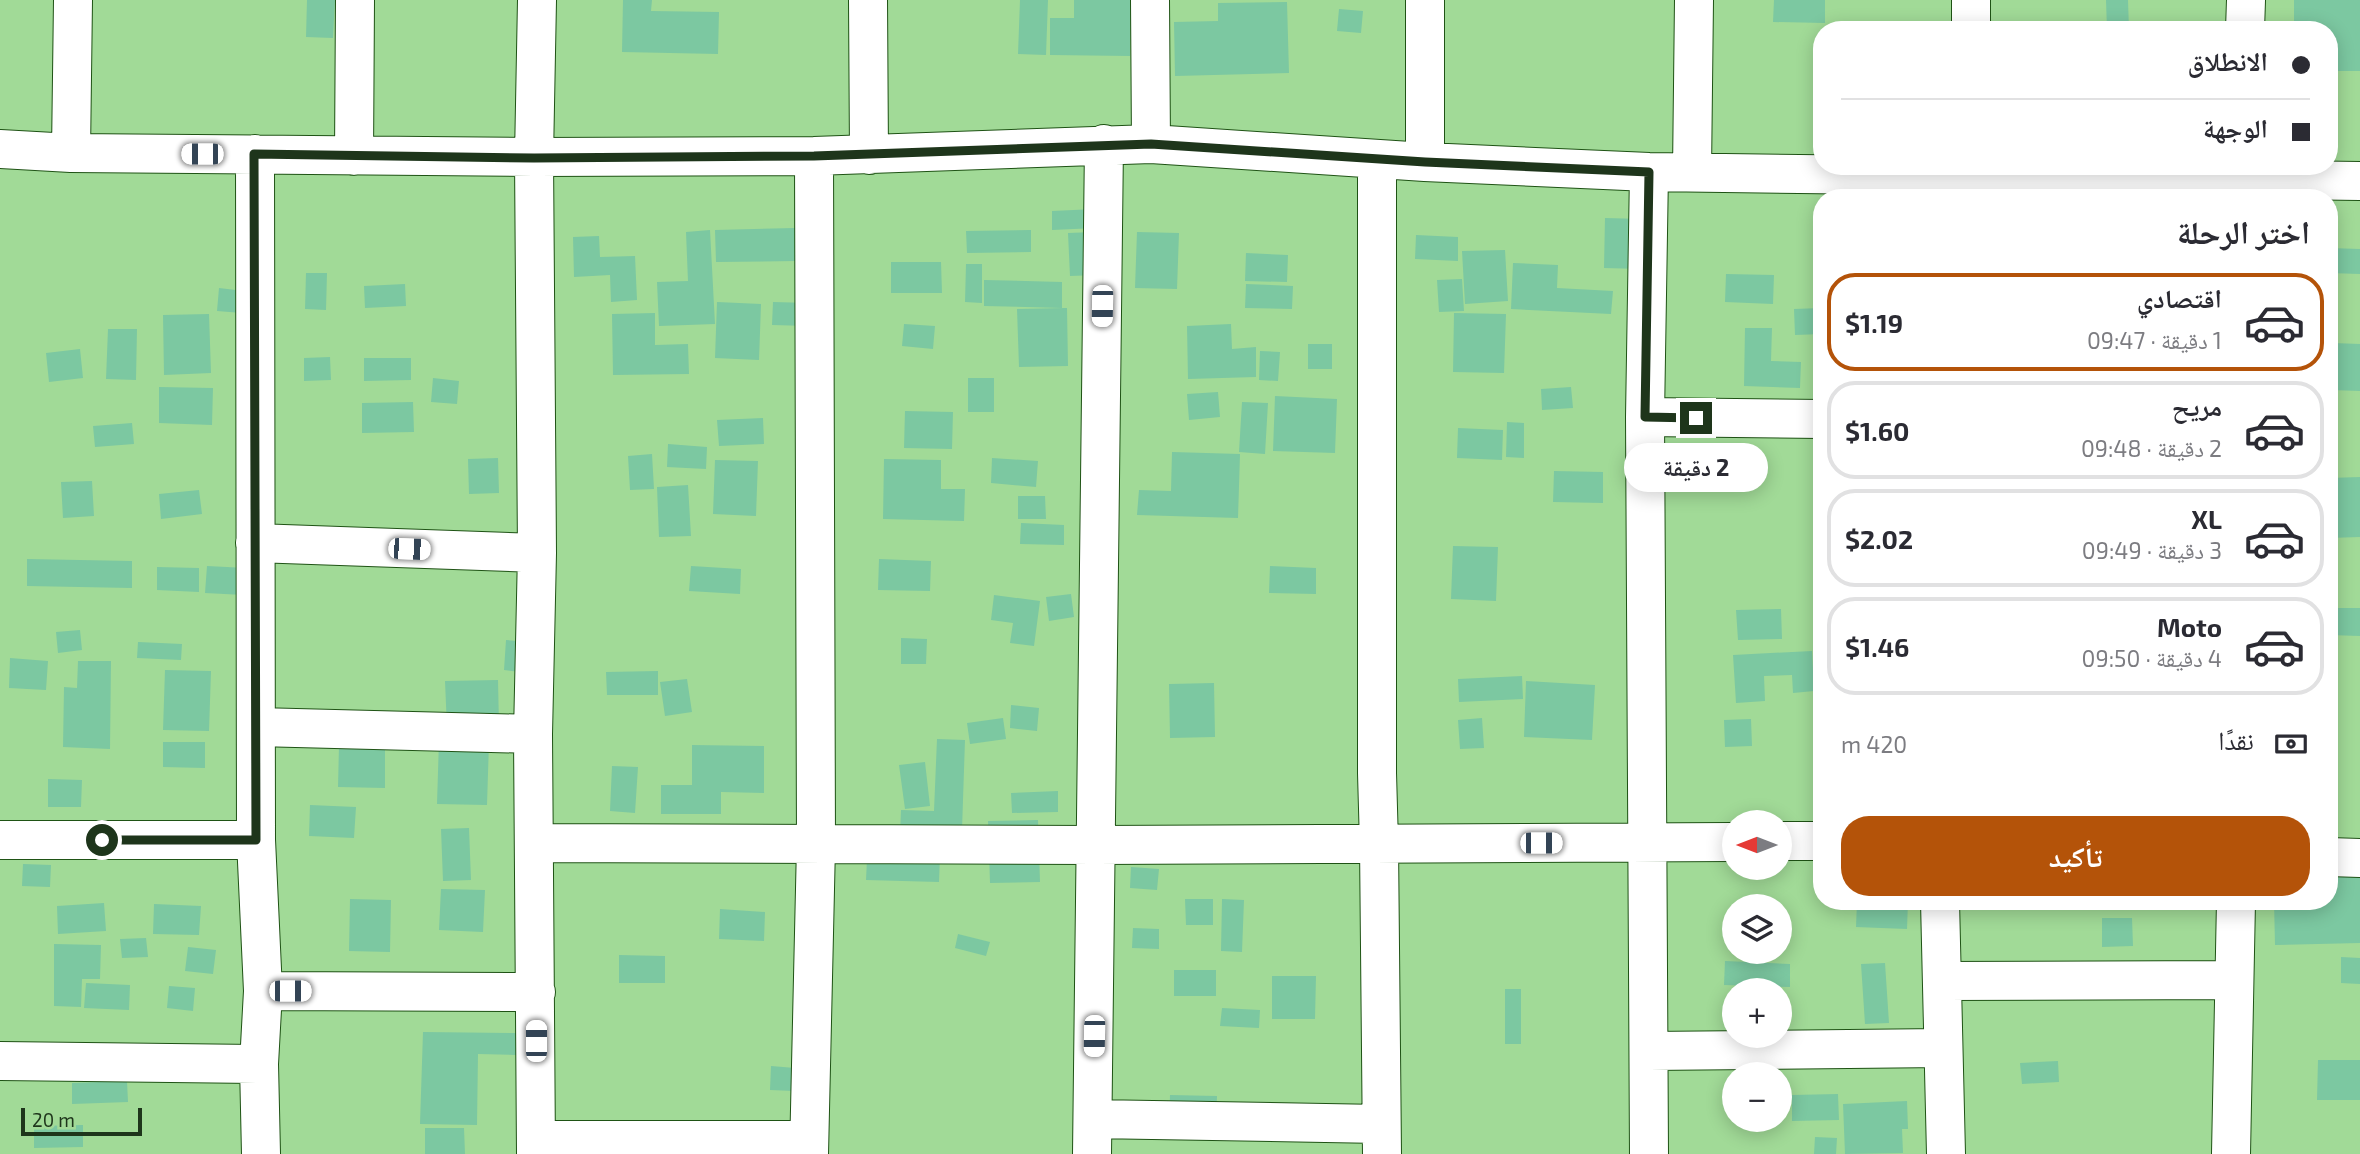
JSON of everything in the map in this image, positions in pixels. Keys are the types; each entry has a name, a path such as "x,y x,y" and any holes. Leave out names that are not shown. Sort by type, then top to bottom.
{"street":[{"path":"71,153 74,0"},
{"path":"354,156 355,0"},
{"path":"537,0 534,158 537,553 533,734 536,1147 809,1147 816,845 814,156"},
{"path":"868,0 869,155"},
{"path":"1150,0 1151,144"},
{"path":"1425,0 1425,162"},
{"path":"1692,172 1694,0"},
{"path":"1971,0 1971,21"},
{"path":"2245,21 2246,0"},
{"path":"1104,144 1093,1136 1381,1139 1377,773 1377,159"},
{"path":"0,149 71,153 534,158 869,155 1151,144 1425,162 1649,172 1956,179 2360,181"},
{"path":"254,154 256,840 262,991 259,1064 261,1154"},
{"path":"1649,172 1645,417 1649,1154"},
{"path":"1645,417 1813,419"},
{"path":"255,543 537,553"},
{"path":"257,727 533,734"},
{"path":"0,840 256,840"},
{"path":"1792,841 1813,841"},
{"path":"534,844 1722,842"},
{"path":"2338,857 2360,858"},
{"path":"1940,910 1946,1154"},
{"path":"2231,1154 2236,910"},
{"path":"1942,981 2233,980"},
{"path":"262,991 536,992"},
{"path":"1649,1051 1942,1048"},
{"path":"0,1061 259,1064"}],"building":[{"path":"307,0 335,0 333,38 306,37"},
{"path":"623,0 652,0 651,11 719,12 718,54 622,52"},
{"path":"1020,0 1048,0 1046,55 1018,54"},
{"path":"1074,0 1131,0 1130,56 1050,55 1050,18 1074,18"},
{"path":"1774,0 1825,0 1825,21 1773,22"},
{"path":"2106,0 2128,0 2129,21 2107,21"},
{"path":"2294,0 2360,0 2360,71 2338,71 2338,21 2294,21"},
{"path":"1287,2 1289,73 1175,76 1174,22 1218,21 1218,3"},
{"path":"1339,9 1363,11 1361,33 1337,31"},
{"path":"1095,209 1096,228 1052,230 1052,211"},
{"path":"1605,218 1643,219 1641,269 1604,268"},
{"path":"795,228 796,261 716,262 715,230"},
{"path":"710,230 715,324 659,326 657,282 688,281 686,232"},
{"path":"1031,230 1031,252 967,253 966,231"},
{"path":"1094,232 1097,275 1070,276 1068,233"},
{"path":"1137,232 1179,233 1177,289 1135,288"},
{"path":"1416,235 1458,237 1458,261 1415,259"},
{"path":"599,236 600,257 635,256 637,300 611,302 610,275 574,277 573,237"},
{"path":"2338,248 2360,249 2360,274 2338,273"},
{"path":"1505,250 1508,301 1465,304 1462,251"},
{"path":"1246,253 1288,255 1287,282 1245,281"},
{"path":"891,262 941,262 942,293 891,293"},
{"path":"1513,263 1558,265 1557,288 1613,291 1611,314 1511,309"},
{"path":"966,264 982,264 982,303 965,302"},
{"path":"306,273 327,273 326,310 305,309"},
{"path":"1726,274 1774,275 1773,304 1725,302"},
{"path":"1462,279 1464,311 1439,312 1437,280"},
{"path":"984,280 1062,282 1062,308 984,306"},
{"path":"405,284 406,306 365,308 364,286"},
{"path":"1246,284 1293,286 1292,309 1245,308"},
{"path":"219,288 244,291 242,313 217,311"},
{"path":"717,302 761,304 759,360 715,358"},
{"path":"773,302 810,303 809,326 772,325"},
{"path":"1067,308 1068,366 1019,367 1017,309"},
{"path":"1813,308 1813,334 1795,335 1794,309"},
{"path":"655,313 655,345 688,344 689,374 613,375 612,314"},
{"path":"1454,313 1506,314 1504,373 1453,372"},
{"path":"209,314 211,373 164,375 163,315"},
{"path":"904,324 935,326 933,349 902,346"},
{"path":"1231,324 1232,349 1256,347 1256,377 1188,379 1187,326"},
{"path":"1745,328 1772,328 1771,361 1801,362 1800,388 1744,386"},
{"path":"108,329 137,329 136,380 106,379"},
{"path":"2338,343 2360,344 2360,391 2338,390"},
{"path":"1308,344 1332,344 1332,369 1308,369"},
{"path":"80,349 83,378 49,382 46,353"},
{"path":"1260,351 1280,352 1278,381 1259,380"},
{"path":"330,357 331,380 304,381 304,358"},
{"path":"364,358 411,358 411,380 364,381"},
{"path":"433,378 459,381 457,404 431,402"},
{"path":"968,378 994,378 994,412 968,412"},
{"path":"159,387 213,388 212,425 159,423"},
{"path":"1571,387 1573,408 1542,410 1541,389"},
{"path":"1218,392 1220,417 1189,420 1187,394"},
{"path":"1275,396 1337,399 1335,453 1273,451"},
{"path":"413,402 414,432 362,433 362,403"},
{"path":"1242,402 1268,403 1265,454 1239,452"},
{"path":"905,411 953,412 952,449 904,448"},
{"path":"763,418 764,444 719,446 717,420"},
{"path":"1507,422 1524,423 1524,458 1506,457"},
{"path":"132,423 134,444 95,447 93,426"},
{"path":"1458,428 1503,430 1502,460 1457,458"},
{"path":"668,444 707,447 706,469 667,467"},
{"path":"1172,452 1240,454 1238,518 1137,515 1139,490 1171,491"},
{"path":"652,454 654,489 630,490 628,456"},
{"path":"498,458 499,493 469,494 468,459"},
{"path":"992,458 1038,461 1036,487 991,483"},
{"path":"884,459 941,460 941,489 965,489 964,521 883,519"},
{"path":"715,460 758,461 756,516 713,514"},
{"path":"1554,471 1603,472 1603,503 1553,502"},
{"path":"2360,477 2360,537 2338,538 2338,478"},
{"path":"92,481 94,516 63,518 61,482"},
{"path":"688,485 691,536 659,537 657,487"},
{"path":"199,490 202,514 161,519 159,494"},
{"path":"1018,496 1045,496 1046,519 1018,519"},
{"path":"1021,523 1064,525 1064,545 1020,544"},
{"path":"1453,546 1498,547 1496,601 1451,599"},
{"path":"27,559 132,561 132,588 27,586"},
{"path":"879,559 931,561 930,591 878,590"},
{"path":"207,566 246,568 244,595 205,593"},
{"path":"691,566 741,569 740,594 689,591"},
{"path":"1270,566 1316,568 1316,594 1269,593"},
{"path":"157,567 199,568 199,592 157,590"},
{"path":"1071,594 1074,617 1049,621 1046,597"},
{"path":"994,595 1040,601 1034,646 1010,643 1013,623 991,620"},
{"path":"2338,608 2360,608 2360,636 2338,635"},
{"path":"1781,609 1782,639 1738,640 1736,610"},
{"path":"80,630 82,650 58,653 56,632"},
{"path":"901,638 927,639 926,664 901,664"},
{"path":"506,640 530,642 527,673 504,670"},
{"path":"138,642 182,644 181,660 137,658"},
{"path":"1812,651 1813,691 1793,693 1792,675 1764,676 1765,701 1736,703 1733,655"},
{"path":"10,658 48,661 46,690 9,688"},
{"path":"78,661 111,661 110,749 63,747 64,687 77,688"},
{"path":"165,670 211,671 209,731 163,730"},
{"path":"658,671 658,695 607,695 606,672"},
{"path":"1522,676 1523,699 1459,702 1458,679"},
{"path":"687,679 692,712 665,716 660,682"},
{"path":"498,680 499,726 447,728 445,681"},
{"path":"1526,681 1595,685 1592,740 1524,737"},
{"path":"1214,683 1215,737 1170,738 1169,684"},
{"path":"1011,705 1039,708 1037,731 1010,728"},
{"path":"1003,718 1006,739 970,744 967,723"},
{"path":"1482,718 1484,748 1460,749 1458,720"},
{"path":"1751,719 1752,746 1725,747 1724,720"},
{"path":"937,739 965,740 962,830 941,829 939,882 866,880 867,859 899,860 901,810 934,811"},
{"path":"439,740 489,742 487,805 437,804"},
{"path":"163,742 205,742 205,768 163,767"},
{"path":"692,745 764,746 764,793 721,792 721,814 661,814 661,785 692,785"},
{"path":"339,746 385,747 385,788 338,787"},
{"path":"925,762 930,806 905,809 899,765"},
{"path":"612,766 638,767 635,813 610,811"},
{"path":"48,779 82,780 81,807 48,807"},
{"path":"1058,791 1058,812 1012,813 1011,793"},
{"path":"310,805 356,807 354,838 309,836"},
{"path":"1038,820 1040,882 990,883 988,821"},
{"path":"469,828 471,880 443,881 441,829"},
{"path":"23,864 51,865 50,887 22,886"},
{"path":"1131,867 1159,869 1157,890 1130,888"},
{"path":"2360,874 2360,943 2275,945 2274,910 2338,910 2338,875"},
{"path":"441,889 485,890 483,932 439,930"},
{"path":"350,899 391,900 390,952 349,951"},
{"path":"1185,899 1213,899 1213,925 1186,925"},
{"path":"1222,899 1244,900 1242,952 1221,951"},
{"path":"104,903 106,931 58,934 57,906"},
{"path":"154,904 201,906 199,935 153,934"},
{"path":"720,909 765,912 764,941 719,939"},
{"path":"1857,910 1908,910 1907,929 1856,927"},
{"path":"2102,918 2132,918 2133,946 2102,947"},
{"path":"1133,928 1159,929 1159,949 1132,948"},
{"path":"958,934 990,942 986,956 955,948"},
{"path":"146,938 148,957 122,958 120,939"},
{"path":"54,944 101,945 100,979 82,979 81,1007 54,1006"},
{"path":"188,947 216,950 213,974 185,971"},
{"path":"619,955 665,956 665,983 619,983"},
{"path":"2341,957 2360,958 2360,984 2341,983"},
{"path":"1885,963 1889,1023 1865,1024 1861,964"},
{"path":"1725,964 1790,964 1790,978 1724,978"},
{"path":"1174,970 1216,970 1216,996 1174,996"},
{"path":"1272,976 1316,976 1315,1019 1272,1019"},
{"path":"86,983 130,985 129,1010 84,1008"},
{"path":"169,986 195,988 193,1011 167,1008"},
{"path":"1505,989 1521,989 1521,1044 1505,1044"},
{"path":"1222,1008 1260,1010 1259,1028 1220,1026"},
{"path":"423,1032 516,1033 516,1055 478,1054 477,1125 420,1124"},
{"path":"2318,1060 2360,1060 2360,1100 2317,1100"},
{"path":"2058,1061 2059,1082 2022,1084 2020,1063"},
{"path":"771,1066 795,1068 794,1091 770,1090"},
{"path":"127,1081 128,1102 72,1104 72,1083"},
{"path":"1838,1094 1839,1120 1792,1121 1792,1095"},
{"path":"1170,1095 1217,1096 1216,1124 1169,1123"},
{"path":"1907,1101 1908,1129 1902,1129 1903,1153 1845,1154 1843,1104"},
{"path":"83,1125 83,1147 34,1148 34,1126"},
{"path":"425,1128 464,1128 465,1154 425,1154"},
{"path":"1815,1137 1837,1138 1836,1154 1814,1154"}],"route":[{"path":"102,840 256,840 254,154 534,158 814,156 1151,144 1425,162 1649,172 1645,417 1696,418"}]}
